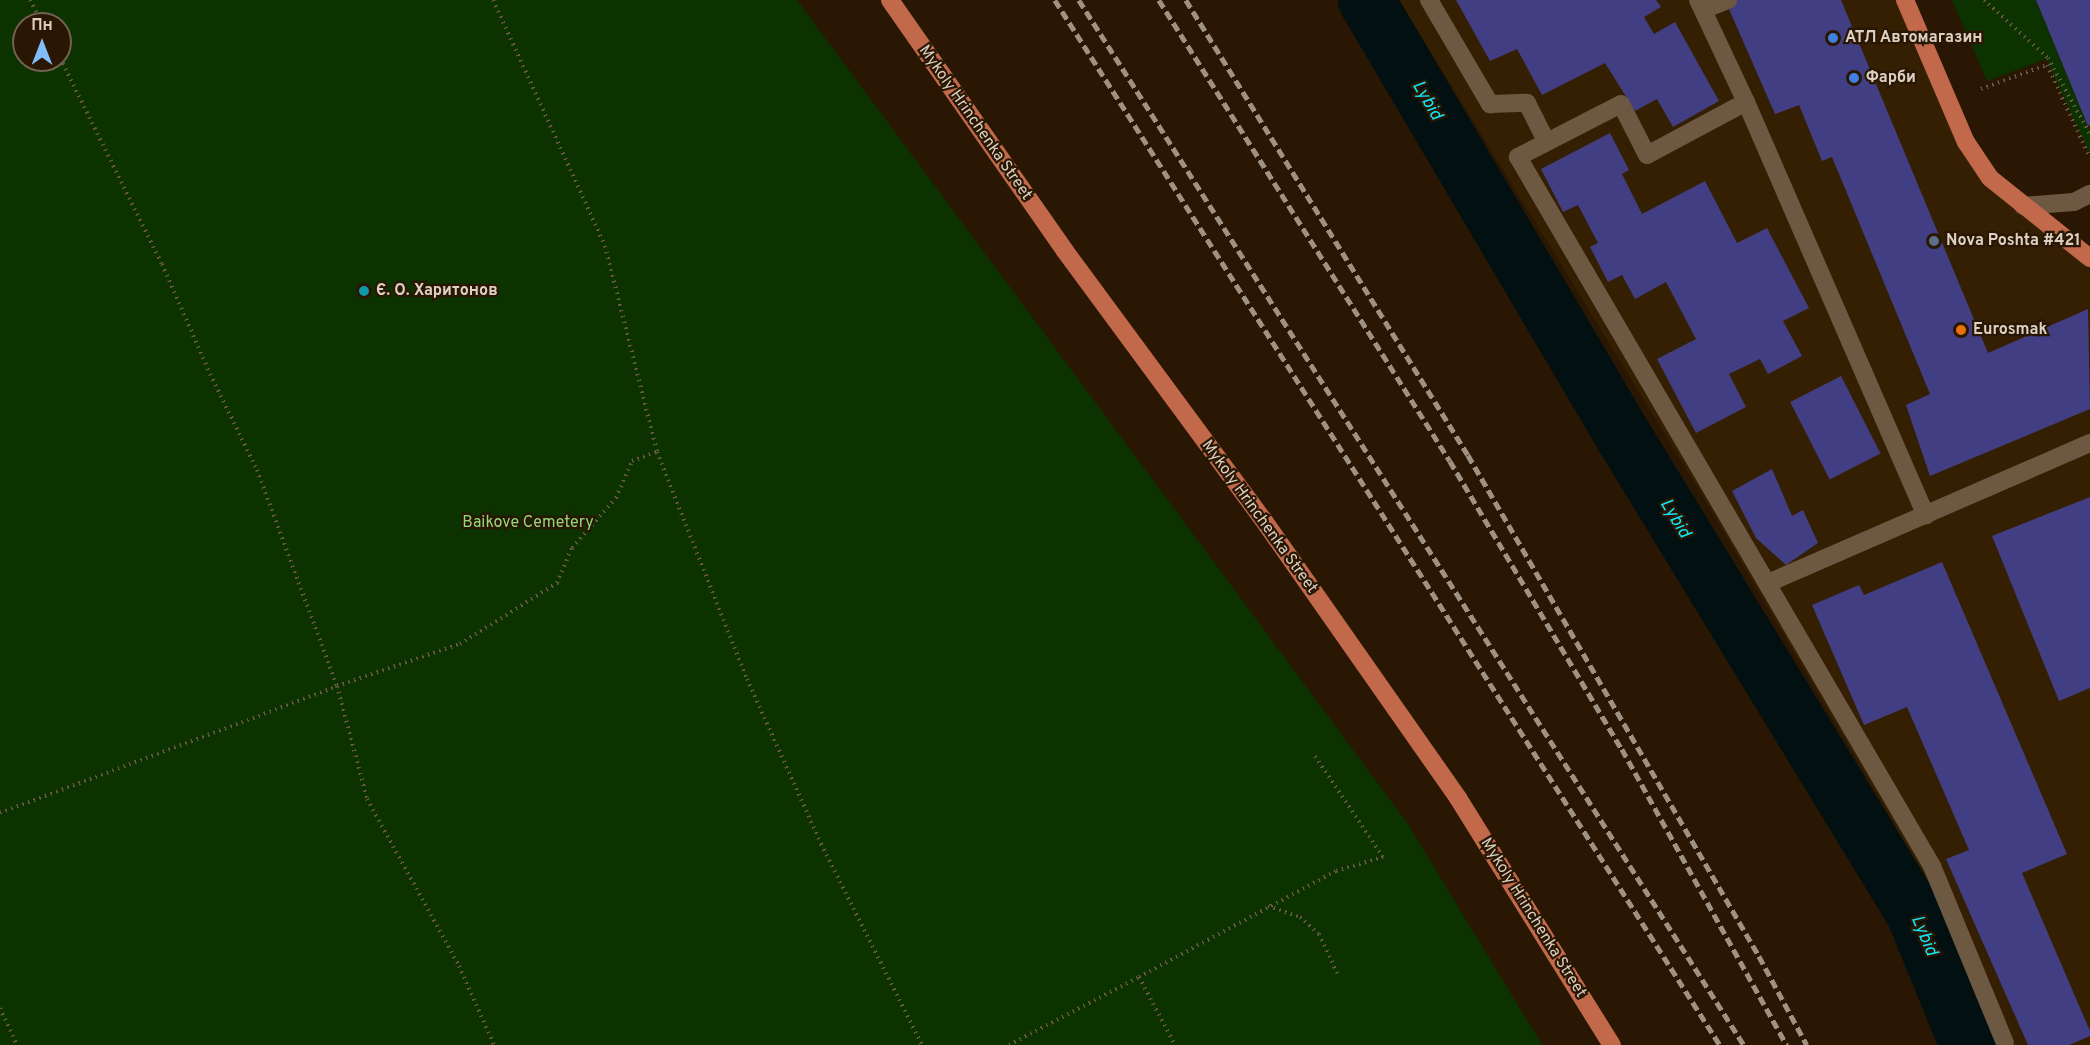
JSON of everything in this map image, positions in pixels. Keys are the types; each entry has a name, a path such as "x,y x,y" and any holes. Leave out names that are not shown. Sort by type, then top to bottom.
{"main road":[{"name":"Mykoly Hrinchenka Street","path":"890,0 1065,251 1262,518 1458,798 1612,1045"},
{"path":"1905,0 1966,142 1990,178 2090,258"}],"street":[{"path":"1429,0 1490,104 1527,103 1546,141"},
{"path":"1728,0 1700,5 1746,102 1926,515"},
{"path":"1746,102 1647,155 1621,104 1518,157 1932,866 2005,1043"},
{"path":"2023,206 2074,202 2090,194"},
{"path":"1768,584 2090,443"}],"path":[{"path":"493,0 605,246 657,452 747,680 821,844 922,1045"},
{"path":"1984,0 2048,58 2090,134"},
{"path":"1981,89 2047,65 2090,158"},
{"path":"67,72 162,264 210,374 257,470 337,686 367,799 459,966 494,1045"},
{"path":"0,813 337,686 460,644 557,583 572,548 616,498 632,461 657,452"},
{"path":"1009,1045 1336,871 1383,857 1315,756"},
{"path":"1267,906 1300,917 1319,934 1338,975"},
{"path":"1139,976 1175,1045"},
{"path":"0,1008 17,1045"}],"shaded area":[{"path":"1399,0 1905,0 1990,178 2090,258 2090,1045 1995,1045 1921,870 1702,495"}],"green space":[{"name":"Baikove Cemetery","path":"0,0 797,0 1408,824 1542,1045 0,1045"},
{"path":"1952,0 2036,0 2090,131 2090,154 2046,59 1987,81"}],"building":[{"path":"1456,0 1656,0 1661,7 1644,17 1654,34 1675,22 1719,101 1673,127 1657,99 1635,111 1605,63 1542,95 1517,49 1490,61"},
{"path":"1725,0 1841,0 1988,353 2088,309 2090,409 1930,476 1906,405 1930,394 1832,157 1822,161 1799,105 1775,114"},
{"path":"2036,0 2090,0 2090,125 2088,126"},
{"path":"1610,133 1629,170 1622,174 1642,214 1705,181 1737,243 1767,228 1809,308 1783,321 1802,356 1768,374 1760,359 1729,374 1746,407 1696,433 1657,359 1696,339 1666,282 1635,299 1622,275 1608,282 1590,247 1598,243 1578,205 1563,212 1541,169"},
{"path":"1841,376 1880,454 1830,479 1790,402"},
{"path":"1772,469 1792,516 1803,510 1818,543 1786,565 1756,538 1732,491"},
{"path":"2090,497 2090,688 2059,701 1992,536"},
{"path":"1942,562 2067,854 2022,873 2090,1031 2090,1036 2069,1045 2028,1045 1946,859 1969,850 1907,707 1864,725 1812,605 1859,585 1864,595"}],"waterway":[{"name":"Lybid","path":"1366,0 1622,434 1914,913 1968,1045"}],"railway":[{"path":"1055,0 1720,1045"},
{"path":"1079,0 1744,1045"},
{"path":"1159,0 1450,461 1622,749 1787,1045"},
{"path":"1186,0 1468,455 1759,956 1807,1045"}],"place":[{"name":"АТЛ Автомагазин","path":"1833,38"},
{"name":"Фарби","path":"1854,78"},
{"name":"Nova Poshta #421","path":"1934,241"},
{"name":"Є. О. Харитонов","path":"364,291"},
{"name":"Eurosmak","path":"1961,330"}]}
